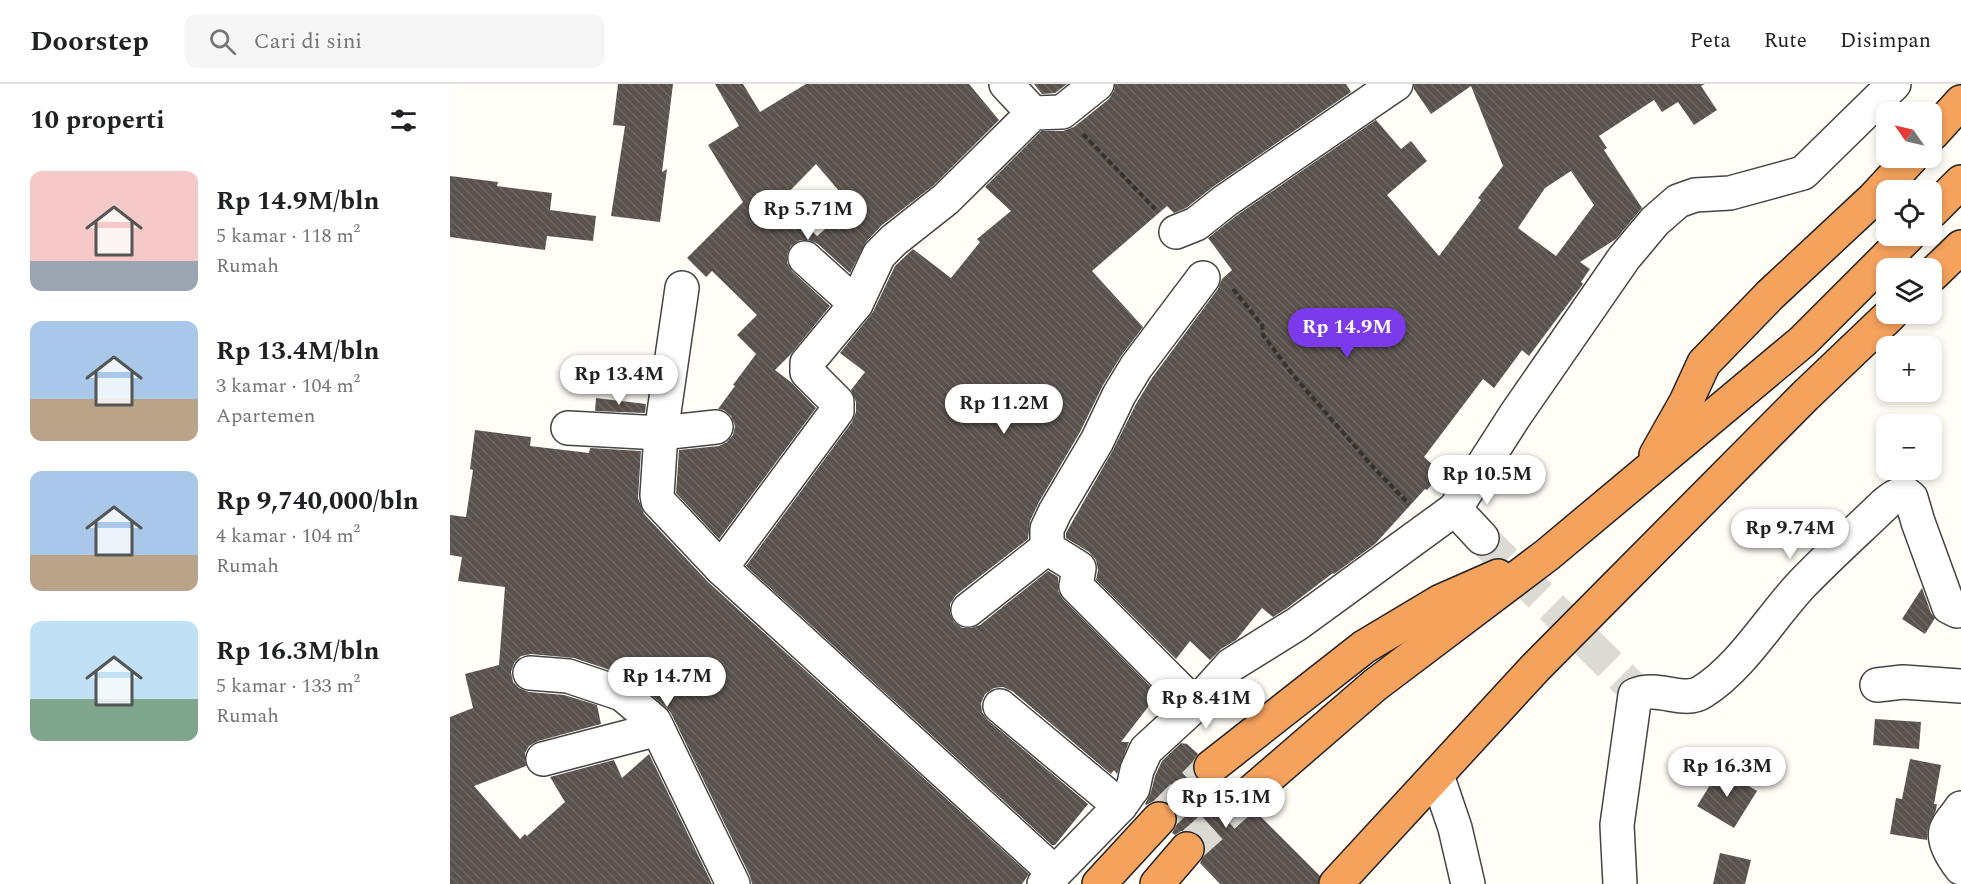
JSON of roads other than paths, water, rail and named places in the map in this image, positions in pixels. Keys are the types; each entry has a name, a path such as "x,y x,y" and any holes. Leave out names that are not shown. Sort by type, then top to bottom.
{"highway":[{"path":"1942,123 1961,102"},
{"path":"1646,472 1686,402 1704,363 1770,295 1874,198 1902,168"},
{"path":"1942,201 1961,182"},
{"path":"1243,799 1375,685 1547,555 1803,341 1898,246"},
{"path":"1942,265 1961,247"},
{"path":"1336,884 1545,658 1805,396 1881,324"},
{"path":"1211,767 1364,647 1441,601 1547,555"},
{"path":"1099,884 1159,819"},
{"path":"1157,884 1187,849"}],"street":[{"path":"1006,84 1047,112"},
{"path":"721,568 837,411 837,402 805,369 807,363 856,304 879,255 1047,112 1097,84"},
{"path":"1176,232 1196,224 1225,201 1396,84"},
{"path":"682,288 661,433 658,501 721,568 1050,878 1120,806 1133,788 1137,770 1146,750 1195,705 1232,665 1297,624 1442,518 1624,258 1655,221 1678,201 1695,195 1730,193 1803,173 1894,84"},
{"path":"806,258 856,304"},
{"path":"1047,548 1047,529 1055,512 1096,441 1119,395 1136,367 1203,278"},
{"path":"568,428 661,433 716,427"},
{"path":"1620,884 1617,825 1635,695 1645,691 1688,696 1701,693 1730,669 1802,584 1894,496 1906,494 1911,498 1918,522 1954,605"},
{"path":"1442,518 1482,538"},
{"path":"1047,548 1079,568 1076,586 1195,705"},
{"path":"968,610 1047,548"},
{"path":"530,673 568,676 622,694 654,721 733,884"},
{"path":"1877,685 1903,682 1961,686"},
{"path":"1000,706 1120,806"},
{"path":"543,759 658,729"},
{"path":"1437,775 1455,828 1468,884"},
{"path":"1961,808 1945,834 1961,868"}],"tunnel":[{"path":"1482,538 1639,694"},
{"path":"1159,819 1211,767"},
{"path":"1187,849 1243,799"}]}
